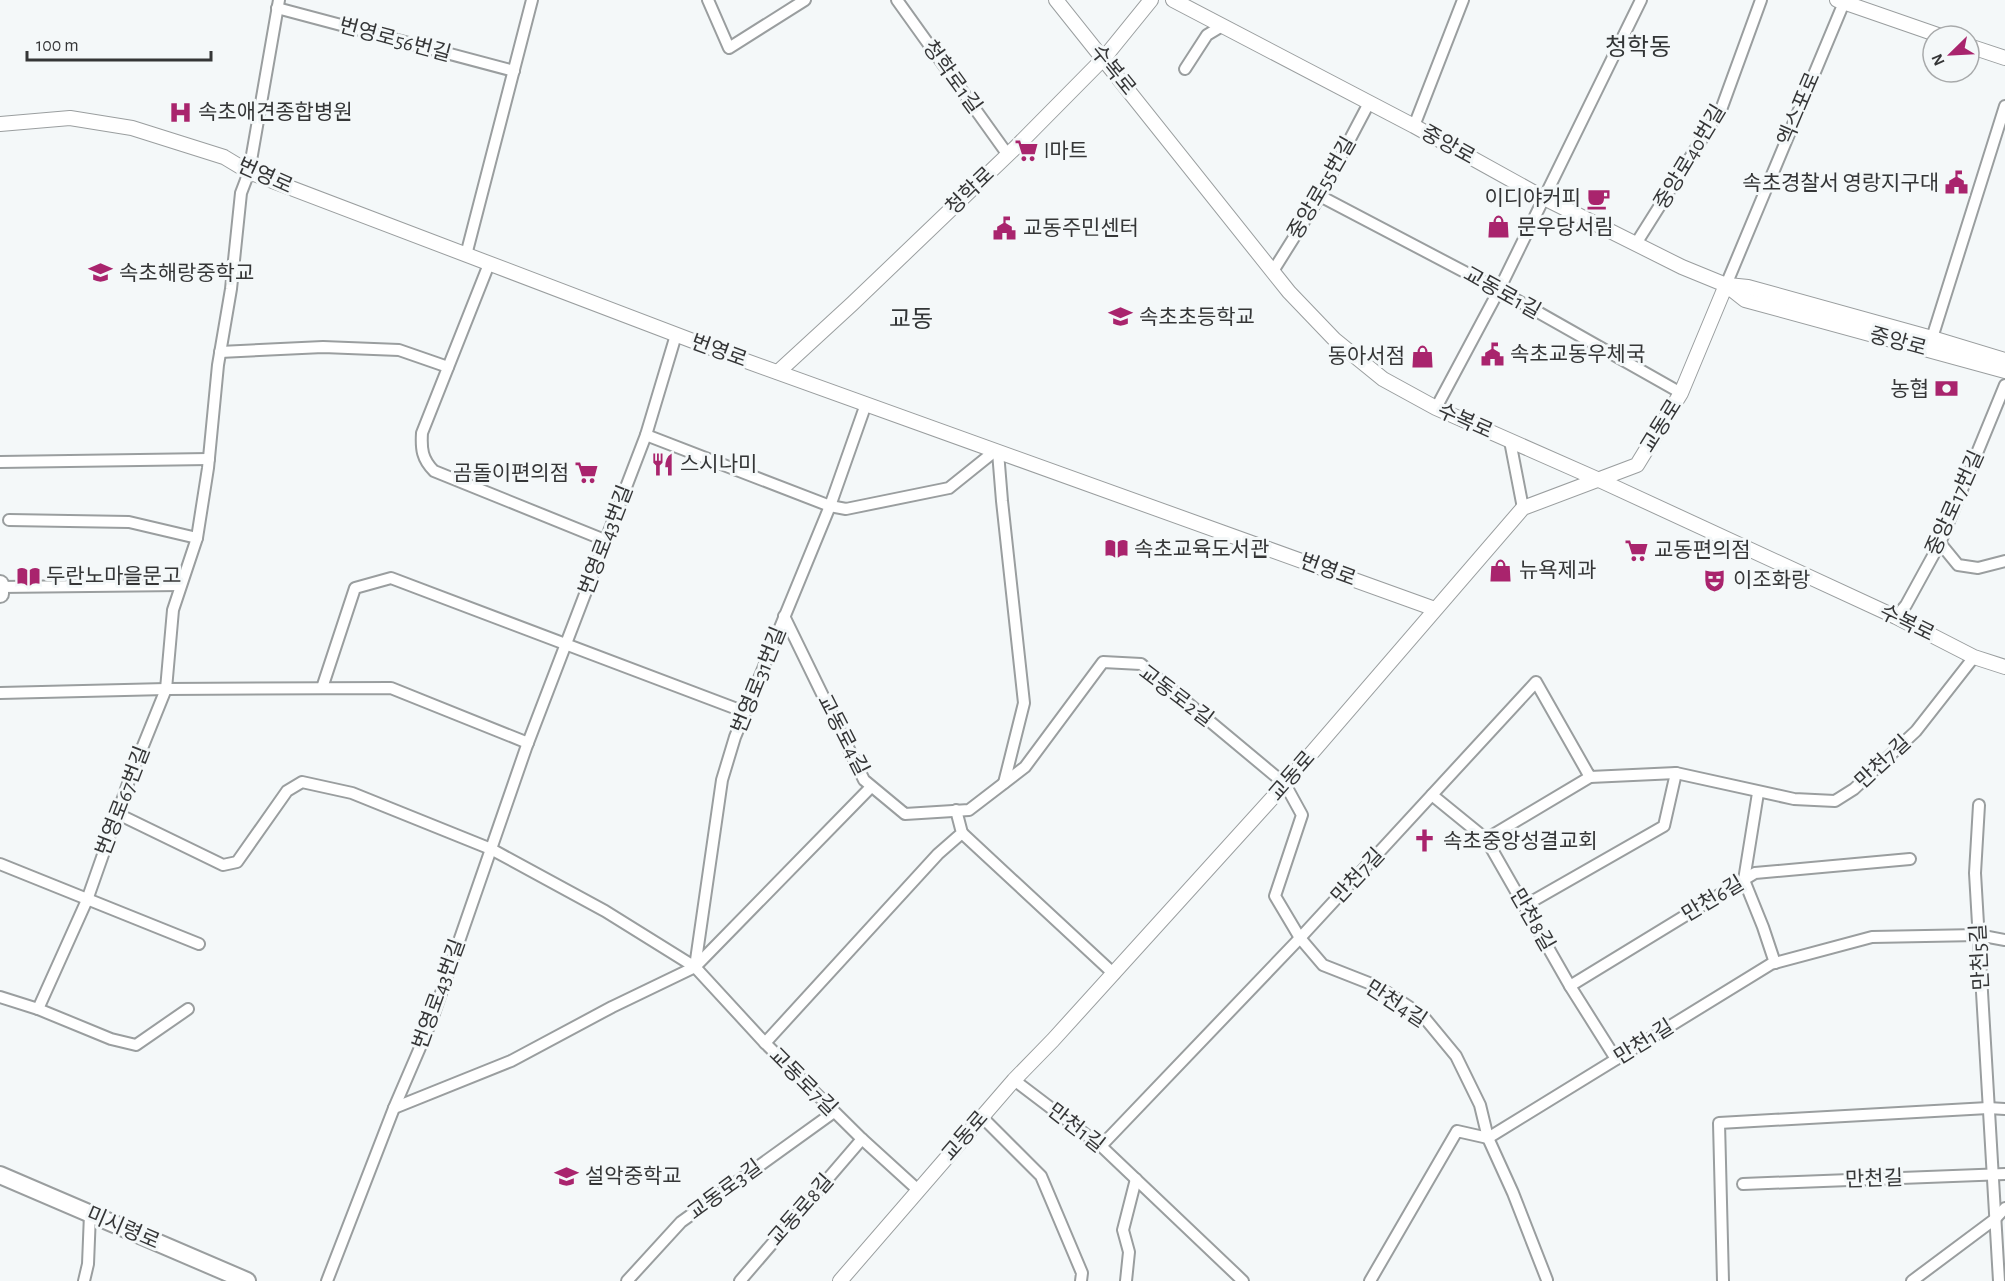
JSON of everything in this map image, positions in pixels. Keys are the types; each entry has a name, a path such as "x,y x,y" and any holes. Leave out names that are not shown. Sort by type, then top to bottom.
{"main road":[{"path":"0,586 0,594"},
{"name":"미시령로","path":"0,1175 247,1281"}],"street":[{"path":"466,255 532,0"},
{"path":"708,0 729,48 805,0"},
{"name":"청학로1길","path":"897,0 1008,155"},
{"name":"수복로","path":"1056,0 1289,292 1335,340 1383,379 1436,408 1896,617 1974,657 2005,668"},
{"name":"청학로","path":"778,372 1008,155 1104,58 1151,0"},
{"name":"중앙로","path":"1173,0 1414,126 1544,198 1637,242 1682,267 1726,285 1748,288 2005,360"},
{"path":"1414,126 1463,0"},
{"path":"1436,408 1499,290 1641,0"},
{"name":"중앙로40번길","path":"1637,242 1722,107 1761,0"},
{"path":"1842,1 1921,29"},
{"name":"엑스포로","path":"1726,285 1842,1"},
{"name":"번영로56번길","path":"278,4 514,71"},
{"name":"번영로67번길","path":"38,1009 87,900 130,778 166,689 173,610 197,538 209,459 220,352 231,289 241,193 249,172 278,4"},
{"path":"1185,69 1206,35 1222,26"},
{"path":"1981,50 2005,58"},
{"name":"중앙로55번길","path":"1273,271 1320,196 1369,103"},
{"name":"중앙로","path":"1932,338 2005,106"},
{"name":"번영로","path":"0,124 70,118 132,128 224,157 249,172 676,335 1435,609"},
{"name":"교동로1길","path":"1320,196 1499,290 1681,393"},
{"path":"489,264 422,433 421,449 425,463 434,471 607,541"},
{"name":"중앙로","path":"1726,285 1745,300 2005,371"},
{"name":"교동로","path":"840,1281 1014,1080 1114,974 1286,784 1523,508 1637,465 1681,393 1726,285"},
{"name":"번영로43번길","path":"327,1281 394,1108 431,1022 528,743 646,435 676,335"},
{"path":"220,352 323,347 399,350 448,367"},
{"name":"중앙로17번길","path":"1896,617 1906,605 1940,543 2005,385"},
{"name":"번영로31번길","path":"695,967 722,780 745,712 830,506 866,404"},
{"path":"646,435 830,506 846,508 949,488 997,451"},
{"path":"1510,441 1523,508"},
{"path":"997,451 1024,703 1004,783"},
{"path":"0,462 209,459"},
{"path":"9,520 129,522 197,538"},
{"path":"1940,543 1958,565 1978,568 2005,561"},
{"path":"322,688 355,588 391,578 745,712"},
{"path":"0,586 180,585"},
{"name":"교동로4길","path":"784,616 864,780 905,814 969,810"},
{"name":"만천7길","path":"1486,839 1590,777 1676,773 1758,793 1794,799 1835,801 1854,789 1916,731 1974,657"},
{"name":"교동로2길","path":"969,810 1025,767 1103,662 1141,664 1286,784"},
{"name":"만천7길","path":"1101,1146 1300,938 1536,682 1590,777"},
{"path":"0,693 166,689 391,688 528,743"},
{"path":"1524,906 1664,826 1676,773"},
{"name":"교동로7길","path":"118,814 223,865 237,862 287,791 302,782 352,793 491,849 605,911 695,967 765,1043 862,1139 918,1190"},
{"name":"만천4길","path":"1286,784 1302,815 1275,896 1300,938 1323,966 1379,987 1423,1016 1456,1056 1480,1105 1488,1138 1513,1193 1547,1280"},
{"path":"394,1108 511,1062 612,1007 695,967 872,787"},
{"path":"1758,793 1744,880 1775,963"},
{"name":"만천8길","path":"1432,795 1486,839 1570,986 1616,1059"},
{"name":"만천5길","path":"1979,805 1975,873 1995,1219"},
{"path":"956,810 962,833 1114,974"},
{"path":"765,1043 938,854 962,833"},
{"name":"만천6길","path":"1570,986 1755,873 1910,859"},
{"path":"0,864 199,944"},
{"name":"만천1길","path":"1488,1138 1775,963 1872,937 1978,934 2005,940"},
{"path":"0,997 38,1009 111,1040 136,1045 188,1009"},
{"name":"만천1길","path":"1014,1080 1101,1146 1240,1280"},
{"path":"1724,1281 1719,1123 1988,1108 2005,1109"},
{"name":"교동로3길","path":"627,1281 681,1222 834,1112"},
{"path":"982,1117 1041,1176 1082,1273 1081,1281"},
{"path":"1370,1281 1457,1131 1488,1138"},
{"name":"교동로8길","path":"740,1281 862,1139"},
{"name":"만천길","path":"1743,1184 2005,1174"},
{"path":"1126,1281 1129,1252 1123,1230 1136,1179"},
{"path":"1912,1281 2005,1209"},
{"path":"84,1281 88,1264 90,1214"},
{"path":"1995,1219 1999,1281"}],"place":[{"name":"속초애견종합병원","path":"180,112"},
{"name":"l마트","path":"1026,151"},
{"name":"속초경찰서 영랑지구대","path":"1957,183"},
{"name":"이디야커피","path":"1599,198"},
{"name":"문우당서림","path":"1499,227"},
{"name":"교동주민센터","path":"1005,228"},
{"name":"속초해랑중학교","path":"101,273"},
{"name":"속초초등학교","path":"1121,317"},
{"name":"속초교동우체국","path":"1492,354"},
{"name":"동아서점","path":"1423,356"},
{"name":"농협","path":"1947,389"},
{"name":"스시나미","path":"662,464"},
{"name":"곰돌이편의점","path":"587,473"},
{"name":"속초교육도서관","path":"1116,549"},
{"name":"교동편의점","path":"1636,550"},
{"name":"뉴욕제과","path":"1501,570"},
{"name":"두란노마을문고","path":"28,576"},
{"name":"이조화랑","path":"1715,580"},
{"name":"속초중앙성결교회","path":"1425,841"},
{"name":"설악중학교","path":"567,1176"}],"district":[{"name":"청학동","path":"1638,48"},
{"name":"교동","path":"911,320"}]}
